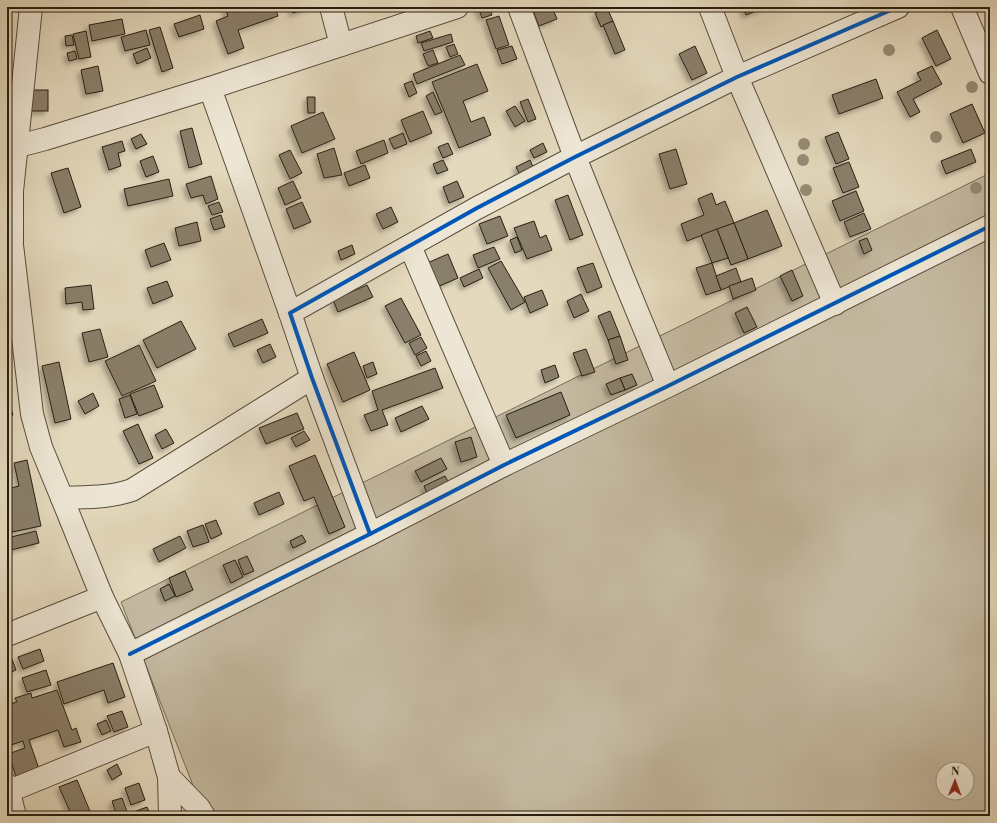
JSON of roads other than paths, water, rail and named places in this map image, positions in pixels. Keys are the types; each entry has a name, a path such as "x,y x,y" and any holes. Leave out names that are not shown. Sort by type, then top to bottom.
{"street":[{"path":"31,7 12,148 12,245 32,414 41,447 102,597 130,654 156,732 169,777 170,816"},
{"path":"331,7 341,45"},
{"path":"12,148 210,88 457,7"},
{"path":"520,7 575,156 668,386"},
{"path":"710,7 737,77 789,201 835,304"},
{"path":"290,313 477,208 575,156 737,77 898,7"},
{"path":"962,7 990,74"},
{"path":"210,88 312,378 370,534"},
{"path":"130,654 504,465 835,304 990,226"},
{"path":"410,246 504,465"},
{"path":"62,498 109,496 132,490 312,378"},
{"path":"7,635 102,597"},
{"path":"15,816 8,789 156,732"},
{"path":"169,777 199,808 204,816"}]}
